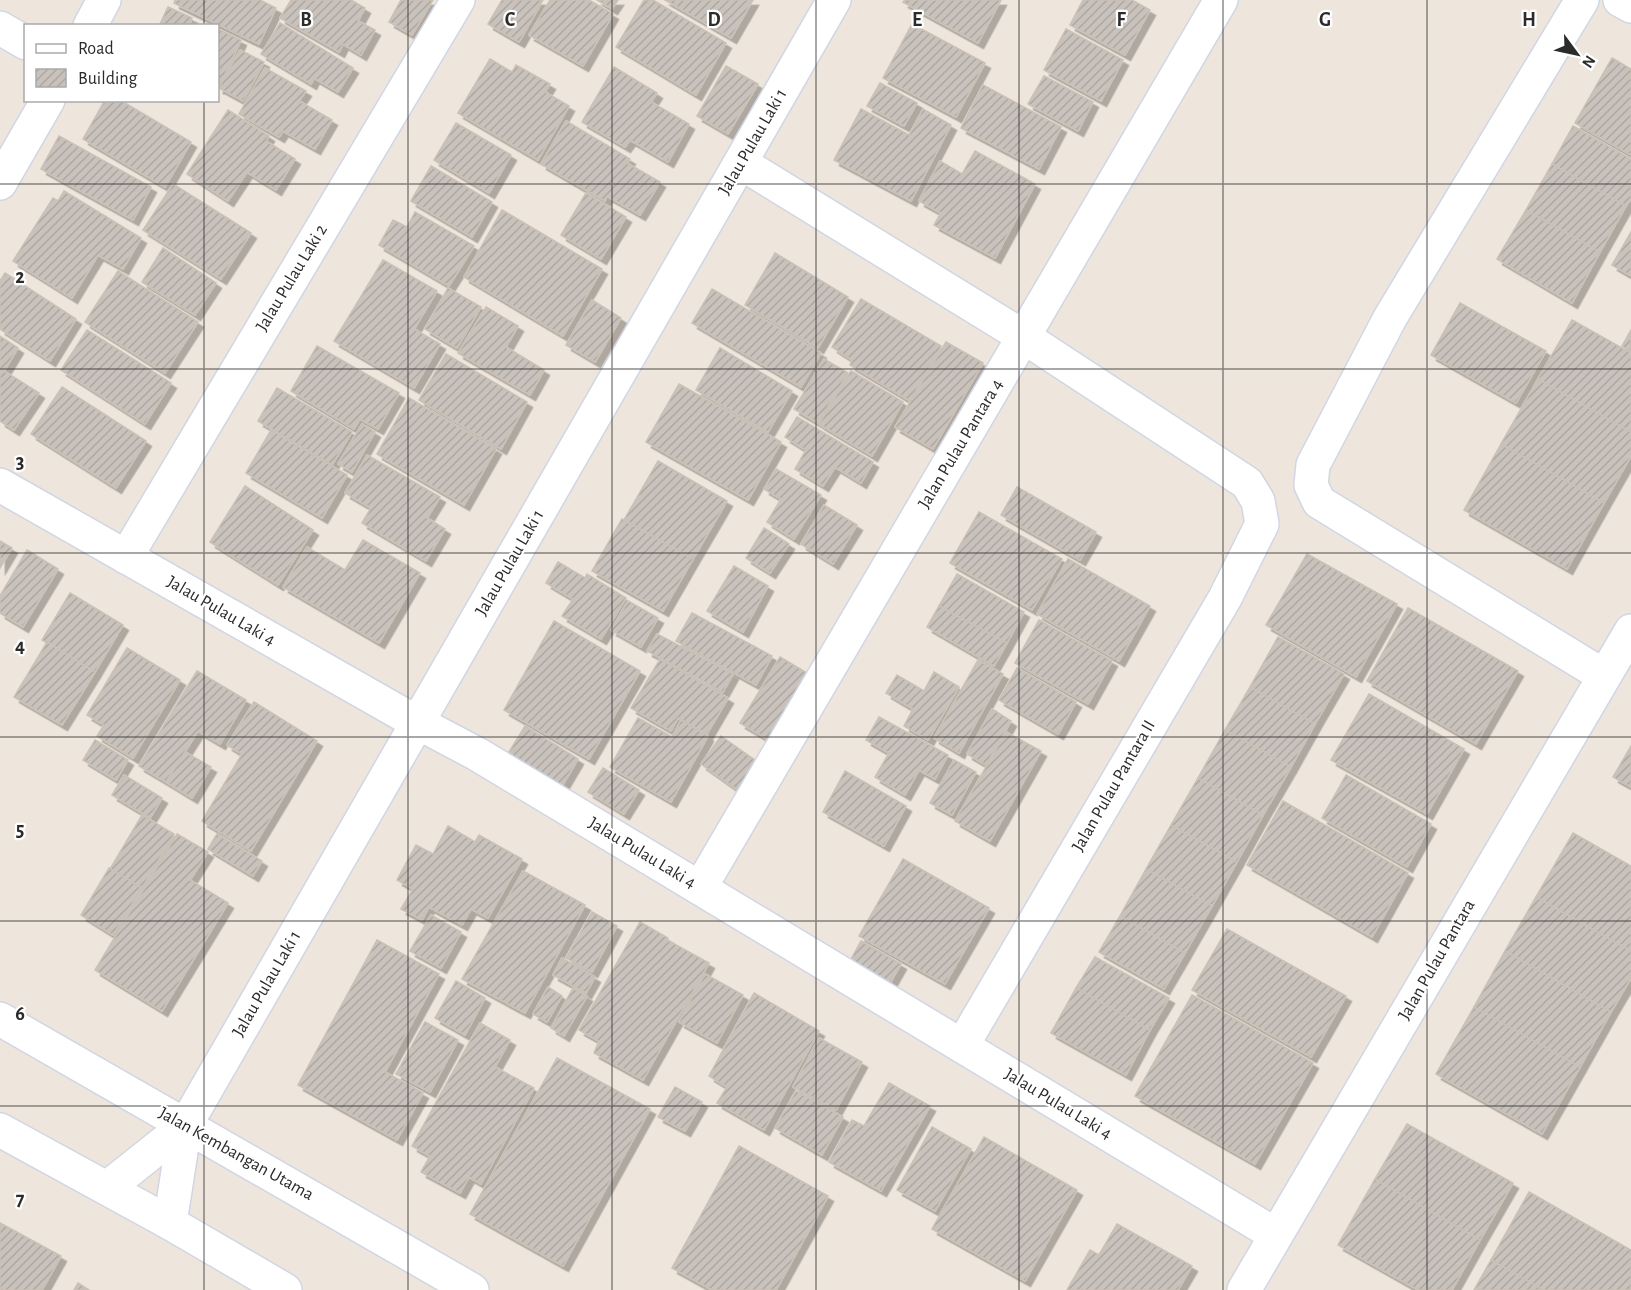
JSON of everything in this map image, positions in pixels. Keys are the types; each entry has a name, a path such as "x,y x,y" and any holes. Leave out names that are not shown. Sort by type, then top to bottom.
{"street":[{"path":"91,24 104,0"},
{"name":"Jalau Pulau Laki 2","path":"126,557 458,0"},
{"name":"Jalau Pulau Laki 1","path":"170,1223 185,1126 834,0"},
{"name":"Jalan Pulau Pantara 4","path":"700,888 1221,0"},
{"path":"1582,0 1390,318 1313,465 1311,485 1319,502 1604,676"},
{"path":"1620,0 1631,6"},
{"path":"0,28 24,42"},
{"path":"0,183 47,102"},
{"path":"741,163 1024,337"},
{"name":"Jalan Pulau Pantara II","path":"962,1046 1219,608 1262,524 1258,501 1247,483 1024,337"},
{"name":"Jalau Pulau Laki 4","path":"0,485 418,723 477,754 1276,1235"},
{"name":"Jalan Pulau Pantara","path":"1244,1290 1631,631"},
{"name":"Jalan Kembangan Utama","path":"0,1019 471,1290"},
{"name":"Jalau Pulau Laki 1","path":"107,1188 185,1126"},
{"path":"0,1130 170,1223 285,1290"}],"building":[{"path":"175,0 260,0 276,8 259,44 174,3"},
{"path":"291,0 351,0 365,8 358,21 375,30 361,55 343,44 339,52 280,18"},
{"path":"401,0 433,0 412,35 389,22"},
{"path":"502,0 543,0 519,42 488,24"},
{"path":"550,0 589,0 613,14 583,66 529,35"},
{"path":"597,0 618,0 612,9"},
{"path":"644,0 653,0 726,43 696,95 616,47"},
{"path":"665,0 753,0 731,38"},
{"path":"905,0 1001,0 978,43 903,2"},
{"path":"1083,0 1132,0 1150,10 1125,55 1070,25"},
{"path":"168,7 192,18 190,24 160,24"},
{"path":"280,23 353,68 338,92 314,78 311,84 261,54"},
{"path":"912,24 985,63 956,117 883,78"},
{"path":"219,29 241,40 219,87"},
{"path":"1066,29 1123,60 1101,101 1044,70"},
{"path":"240,50 264,62 243,101 219,88"},
{"path":"1612,58 1631,69 1631,155 1575,123"},
{"path":"490,59 512,72 516,65 550,84 545,92 569,106 538,160 458,113"},
{"path":"726,66 758,84 728,134 697,116"},
{"path":"614,67 657,93 651,102 689,124 668,162 630,140 625,147 582,122"},
{"path":"265,68 306,91 299,101 332,120 315,149 283,131 279,137 239,114"},
{"path":"1044,76 1093,102 1078,131 1028,104"},
{"path":"880,83 917,103 904,126 867,106"},
{"path":"983,85 1061,127 1039,169 961,128"},
{"path":"104,102 123,102 191,142 165,187 83,139"},
{"path":"861,109 909,135 923,109 951,125 911,201 834,160"},
{"path":"228,110 269,136 266,141 295,159 276,190 247,172 228,201 187,174"},
{"path":"566,121 630,159 627,163 660,182 640,215 607,196 605,201 541,164"},
{"path":"456,123 511,155 489,193 434,160"},
{"path":"1573,126 1631,159 1631,199 1626,206 1552,164"},
{"path":"59,136 151,187 133,220 41,169"},
{"path":"975,151 1035,184 995,258 934,225 941,213 919,201 940,161 962,174"},
{"path":"1552,164 1626,206 1600,252 1526,210"},
{"path":"431,166 492,202 472,237 411,201"},
{"path":"173,184 251,233 221,279 143,230"},
{"path":"64,191 141,238 123,269 98,255 72,298 13,261 53,198 58,201"},
{"path":"586,193 626,217 601,259 561,235"},
{"path":"502,210 602,269 563,336 464,277"},
{"path":"1526,210 1600,252 1572,303 1497,259"},
{"path":"415,212 474,246 449,286 379,245 393,220 407,227"},
{"path":"1631,232 1631,276 1612,265"},
{"path":"163,248 216,283 195,315 142,282"},
{"path":"775,253 848,297 818,348 745,305"},
{"path":"383,260 437,291 414,329 440,344 414,388 334,341"},
{"path":"118,271 198,322 165,373 85,322"},
{"path":"5,273 76,319 50,361 0,329 0,281"},
{"path":"448,288 481,307 457,348 425,329"},
{"path":"712,289 821,353 801,387 692,323"},
{"path":"861,299 941,346 910,401 850,365 852,360 832,347"},
{"path":"592,300 621,318 595,362 566,345"},
{"path":"1460,303 1546,351 1516,403 1431,355"},
{"path":"486,307 518,326 506,347 544,370 530,395 458,353"},
{"path":"1572,320 1631,353 1631,432 1538,379"},
{"path":"87,330 171,383 145,424 61,370"},
{"path":"1631,330 1631,352 1622,346"},
{"path":"0,336 18,348 4,371 39,393 14,430 0,421"},
{"path":"946,342 983,363 933,449 895,427"},
{"path":"317,346 399,393 378,429 360,419 354,429 291,391"},
{"path":"720,348 792,391 768,432 696,390"},
{"path":"446,354 527,402 501,449 419,400"},
{"path":"824,359 848,373 818,423 794,409"},
{"path":"851,371 903,402 872,456 819,424"},
{"path":"1538,379 1631,432 1631,456 1604,503 1501,444"},
{"path":"679,384 781,442 748,500 646,442"},
{"path":"62,387 146,441 116,488 31,434"},
{"path":"277,388 352,432 332,465 258,421"},
{"path":"409,398 496,449 464,505 377,454"},
{"path":"797,417 873,462 861,483 835,467 823,486 795,469 806,450 785,437"},
{"path":"362,424 375,432 352,472 338,464"},
{"path":"271,430 347,475 322,518 246,473"},
{"path":"1501,444 1604,503 1567,569 1464,510"},
{"path":"367,455 440,497 427,518 445,529 426,561 362,523 371,508 345,493"},
{"path":"658,461 727,501 693,559 624,520"},
{"path":"776,469 821,495 794,539 767,522 781,499 764,489"},
{"path":"245,486 313,530 278,585 210,542"},
{"path":"1017,487 1096,532 1080,560 1001,515"},
{"path":"824,505 857,525 833,564 801,544"},
{"path":"979,512 1062,559 1032,610 950,563"},
{"path":"622,519 693,559 663,611 592,571"},
{"path":"764,528 789,544 770,573 746,558"},
{"path":"363,540 420,573 379,643 283,587 307,547 345,570"},
{"path":"0,541 12,548 0,568"},
{"path":"27,550 58,569 23,627 0,613 0,596"},
{"path":"1307,554 1397,604 1356,677 1266,625"},
{"path":"1068,559 1150,606 1119,661 1037,614"},
{"path":"558,562 585,578 587,574 626,598 601,639 562,616 573,599 546,583"},
{"path":"734,566 768,586 743,632 707,611"},
{"path":"957,574 1024,612 1007,643 939,606"},
{"path":"70,593 123,625 95,672 42,640"},
{"path":"628,601 658,618 641,647 611,630"},
{"path":"939,606 1007,643 994,666 927,627"},
{"path":"1408,608 1518,671 1476,744 1367,681"},
{"path":"692,613 772,656 756,685 676,641"},
{"path":"1039,620 1112,661 1088,704 1015,663"},
{"path":"554,621 640,671 589,759 504,710"},
{"path":"657,634 733,674 723,692 647,651"},
{"path":"1278,637 1344,674 1315,724 1250,687"},
{"path":"47,642 95,672 62,725 14,697"},
{"path":"127,648 180,680 133,758 97,736 104,725 87,715"},
{"path":"780,657 812,676 772,742 740,723"},
{"path":"660,659 728,698 707,734 678,718 671,731 631,708"},
{"path":"978,660 1003,674 959,753 934,738"},
{"path":"1017,668 1076,702 1058,734 999,700"},
{"path":"197,671 246,700 220,744 198,731 166,782 139,766"},
{"path":"934,672 959,687 928,740 904,726 913,709 886,693 897,675 924,691"},
{"path":"1250,687 1315,724 1291,767 1225,730"},
{"path":"1369,694 1464,749 1427,814 1331,760"},
{"path":"254,702 317,741 251,851 202,821 242,754 227,745"},
{"path":"992,709 1011,721 986,765 967,754"},
{"path":"879,717 948,755 935,779 919,770 905,795 875,777 889,753 866,740"},
{"path":"638,718 672,737 681,720 708,736 671,802 610,767"},
{"path":"525,726 578,759 558,793 504,760"},
{"path":"1225,730 1291,767 1263,815 1198,778"},
{"path":"1006,732 1041,751 990,841 955,821"},
{"path":"721,736 759,763 739,791 701,764"},
{"path":"95,740 128,760 116,780 83,760"},
{"path":"1631,746 1631,787 1613,777"},
{"path":"185,752 211,767 192,798 166,782"},
{"path":"954,760 976,772 952,815 930,803"},
{"path":"603,768 639,790 624,814 588,792"},
{"path":"845,771 906,806 884,846 823,812"},
{"path":"124,775 162,798 150,818 112,795"},
{"path":"1346,775 1431,824 1407,867 1322,818"},
{"path":"1198,778 1263,815 1237,862 1171,825"},
{"path":"1283,801 1408,873 1372,937 1247,865"},
{"path":"142,815 174,834 142,888 110,869"},
{"path":"1171,825 1237,862 1212,906 1146,869"},
{"path":"448,826 475,842 479,835 522,859 488,918 471,909 462,925 429,907 422,920 401,909 413,889 397,880 416,845 433,854"},
{"path":"1573,833 1631,866 1631,951 1536,897"},
{"path":"177,834 208,852 190,880 228,903 162,1011 95,970"},
{"path":"217,834 262,861 253,876 208,849"},
{"path":"903,859 989,908 945,984 859,936"},
{"path":"109,868 142,888 113,935 81,915"},
{"path":"1146,869 1212,906 1185,953 1120,916"},
{"path":"523,871 585,905 525,1013 462,979"},
{"path":"1536,897 1631,951 1631,978 1611,1012 1505,951"},
{"path":"592,912 617,926 592,972 566,958"},
{"path":"431,915 461,932 441,968 410,951"},
{"path":"1120,916 1185,953 1164,989 1099,952"},
{"path":"640,922 709,963 643,1080 594,1053 599,1041 579,1030"},
{"path":"1227,929 1346,996 1311,1057 1192,990"},
{"path":"377,940 439,974 385,1072 423,1093 397,1140 298,1085"},
{"path":"861,941 901,964 884,994 844,972"},
{"path":"1505,951 1611,1012 1580,1067 1474,1007"},
{"path":"1095,957 1169,998 1150,1030 1076,988"},
{"path":"562,958 595,977 586,993 553,975"},
{"path":"705,974 743,995 717,1043 679,1022"},
{"path":"456,981 485,998 465,1035 435,1018"},
{"path":"548,987 562,996 547,1022 533,1014"},
{"path":"573,988 587,996 564,1036 551,1028"},
{"path":"1076,988 1150,1030 1126,1075 1051,1033"},
{"path":"754,993 819,1031 764,1130 717,1103 727,1087 709,1076"},
{"path":"1192,995 1313,1063 1255,1164 1135,1096"},
{"path":"1474,1007 1580,1067 1542,1134 1436,1074"},
{"path":"425,1022 458,1040 430,1092 396,1074"},
{"path":"480,1023 510,1040 495,1067 534,1088 481,1184 469,1177 460,1193 421,1172 430,1156 412,1146"},
{"path":"819,1038 862,1062 836,1110 793,1087"},
{"path":"557,1058 650,1109 563,1266 470,1214"},
{"path":"889,1083 930,1106 881,1191 829,1162 852,1120 864,1126"},
{"path":"675,1087 702,1102 685,1131 658,1117"},
{"path":"796,1091 843,1117 822,1155 775,1128"},
{"path":"1407,1124 1513,1183 1480,1240 1375,1179"},
{"path":"932,1127 971,1149 935,1211 897,1190"},
{"path":"984,1137 1077,1190 1025,1281 932,1229"},
{"path":"739,1146 828,1196 776,1290 712,1290 672,1268"},
{"path":"1375,1179 1480,1240 1452,1290 1418,1290 1338,1245"},
{"path":"1529,1192 1631,1250 1631,1287 1629,1290 1544,1290 1491,1260"},
{"path":"0,1223 61,1256 42,1290 0,1290"},
{"path":"1117,1224 1192,1266 1178,1290 1067,1290 1090,1250 1099,1255"},
{"path":"1491,1260 1544,1290 1474,1290"},
{"path":"78,1283 89,1290 74,1290"}]}
